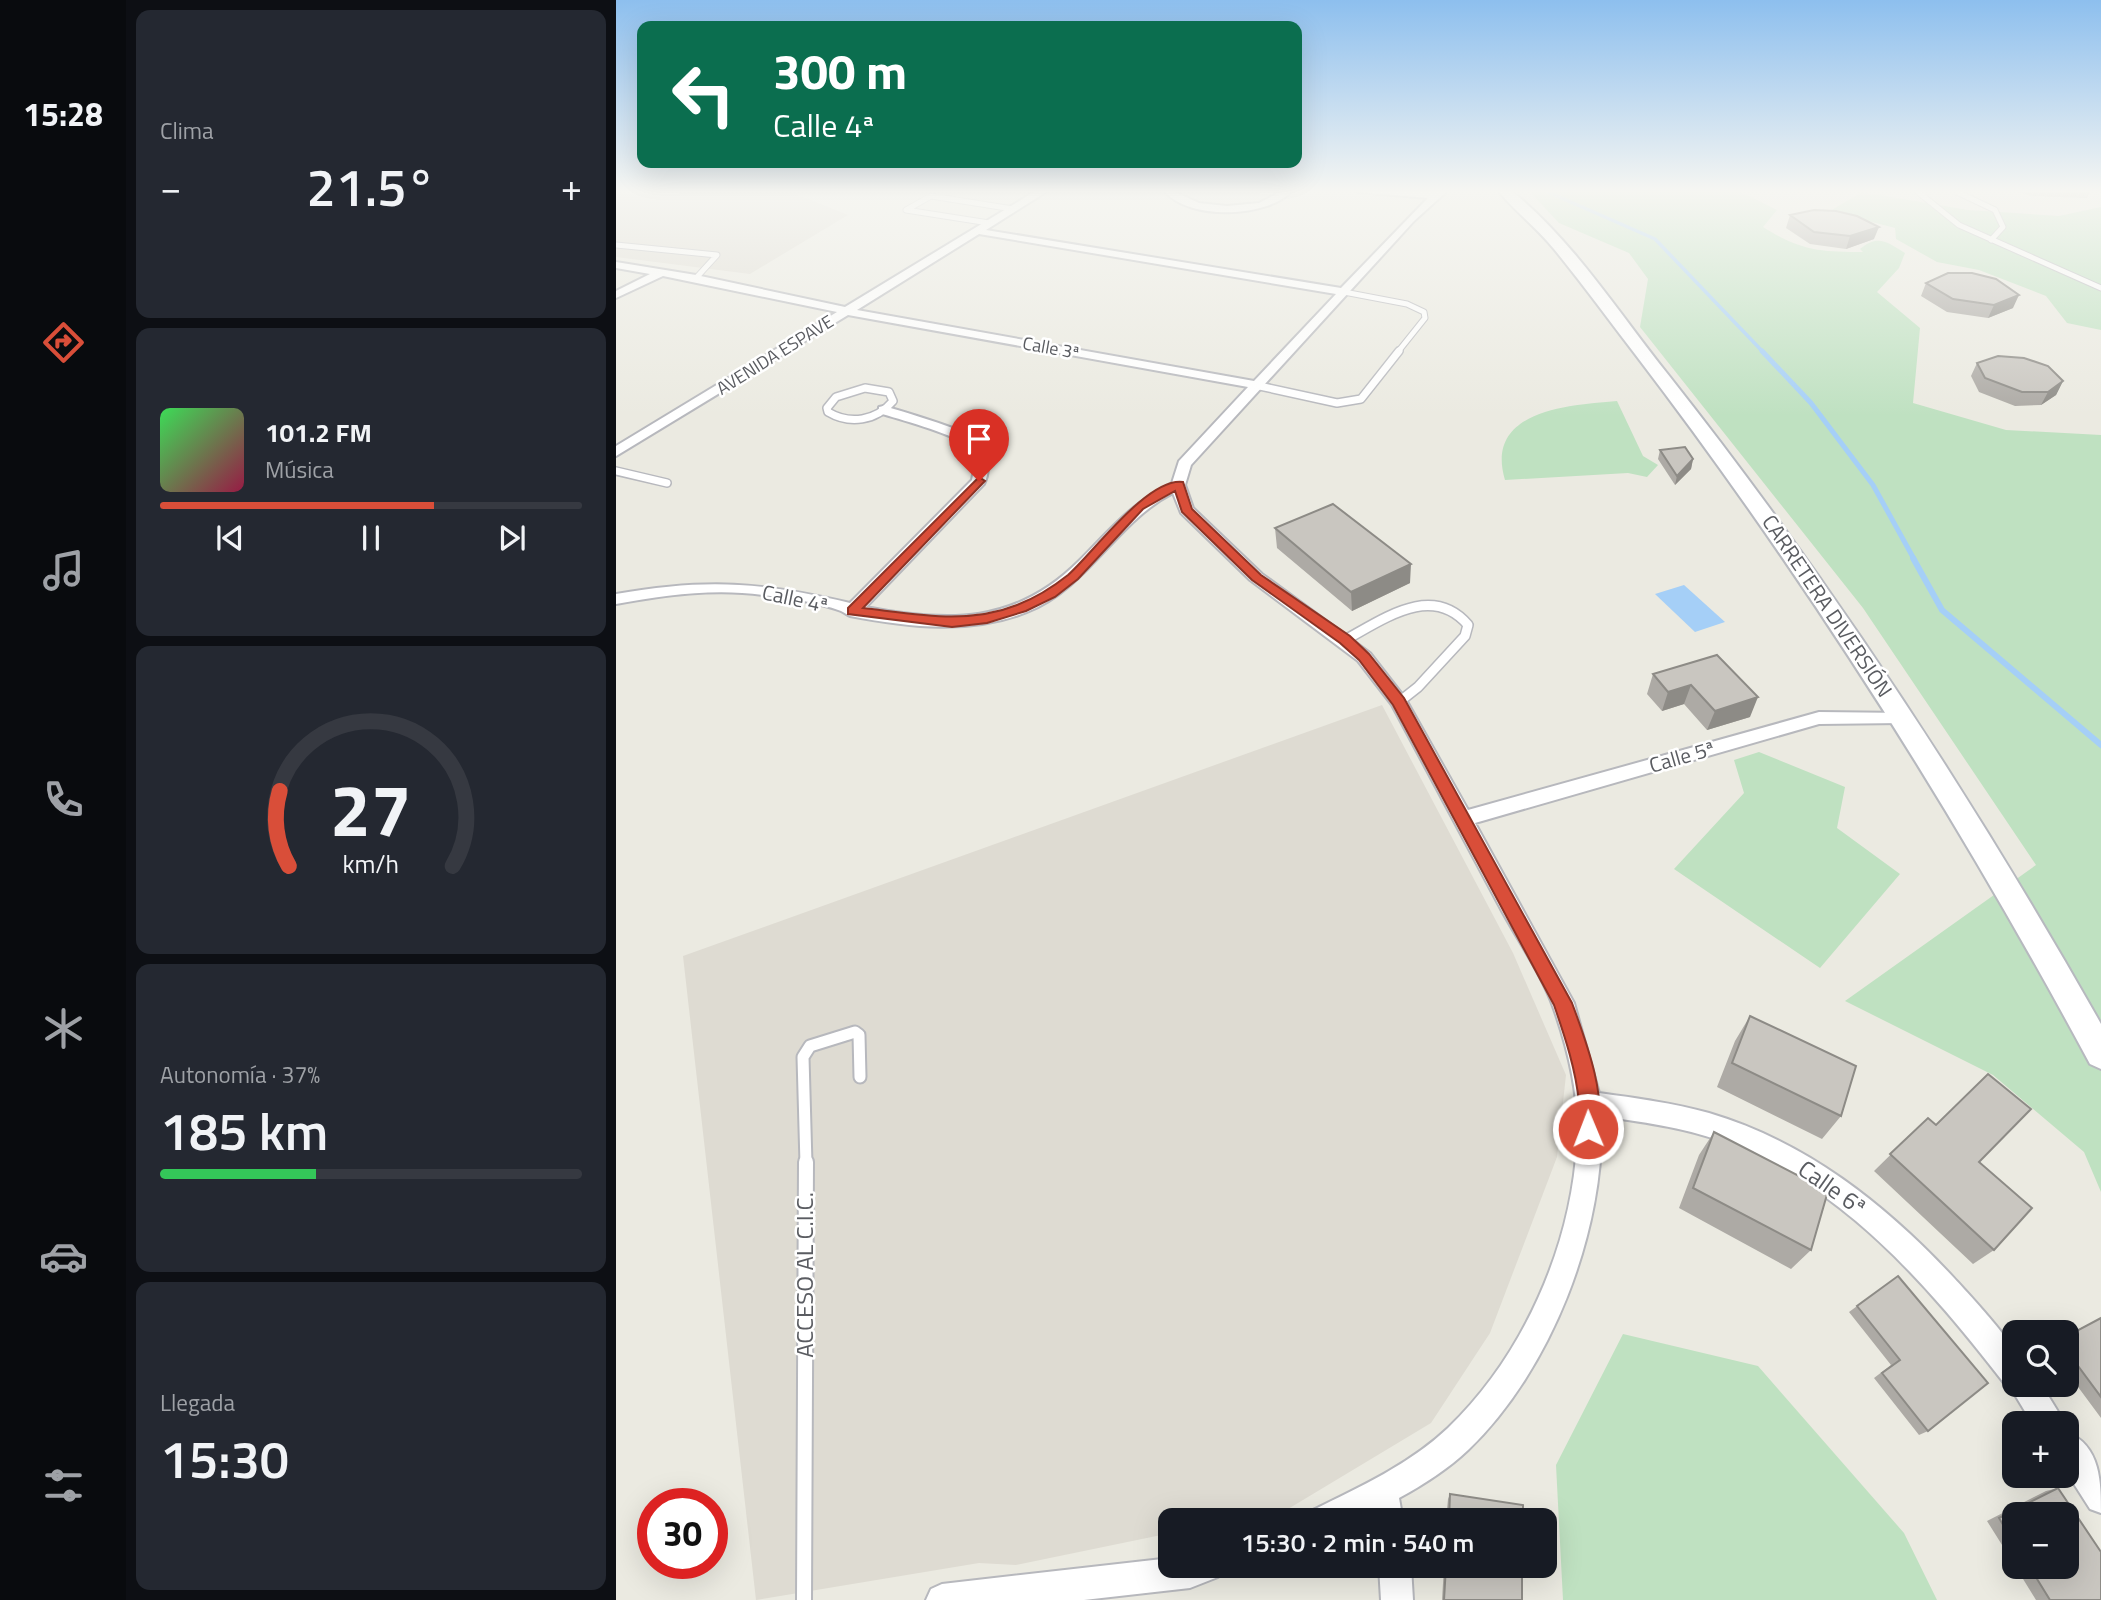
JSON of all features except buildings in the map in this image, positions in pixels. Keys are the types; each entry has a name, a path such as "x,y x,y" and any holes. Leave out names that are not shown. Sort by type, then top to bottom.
{"main road":[{"name":"CARRETERA DIVERSIÓN","path":"1573,267 1682,403 1778,531 1902,717 2046,952 2101,1054"}],"street":[{"name":"Calle 3ª","path":"627,267 696,278 846,311 1255,385"},
{"name":"AVENIDA ESPAVE","path":"616,452 919,267"},
{"path":"1192,267 1344,292"},
{"path":"1364,267 1344,292 1184,464 1178,485 1186,510 1256,578 1345,640 1364,657 1399,702 1465,818 1563,1003 1578,1046 1589,1103 1586,1183 1570,1252 1547,1310 1508,1379 1459,1438 1385,1507"},
{"path":"616,295 662,272"},
{"path":"852,611 979,481 982,468 977,449 967,439 884,410"},
{"name":"Calle 4ª","path":"616,598 685,589 764,590 852,611 952,622 987,618 1021,608 1051,594 1073,576 1139,507 1178,485"},
{"name":"Calle 5ª","path":"1465,818 1819,718 1902,717"},
{"name":"Calle 6ª","path":"1589,1103 1666,1115 1722,1129 1782,1153 1845,1193 1899,1238 1959,1301 2002,1357"},
{"path":"2079,1465 2101,1498"},
{"path":"942,1600 1158,1576"},
{"path":"1396,1578 1397,1600"}],"lane":[{"path":"696,278 706,267"},
{"path":"2052,267 2101,288"},
{"path":"1255,385 1337,403 1362,399 1425,318 1424,312 1407,304 1344,292"},
{"path":"875,388 893,396 890,406 884,410 864,418 842,419 828,412 827,408 845,393 875,388"},
{"path":"616,471 667,483"},
{"path":"1345,640 1412,608 1425,605 1448,607 1464,618 1468,625 1465,636 1418,687 1399,702"},
{"name":"ACCESO AL C.I.C.","path":"804,1600 806,1116 803,1057 810,1046 855,1032 859,1035 860,1077"}],"shaded area":[{"path":"692,267 762,267 750,274"},
{"path":"1382,705 1513,953 1566,1075 1557,1157 1490,1333 1431,1423 1290,1508 1158,1508 1158,1536 1016,1565 979,1563 756,1600 683,956"}],"green space":[{"path":"1639,267 1900,267 1877,292 1920,328 1913,403 2006,430 2101,435 2101,1192 2084,1152 1993,1075 1845,1001 2036,865 1863,608 1640,327 1648,279"},
{"path":"1962,267 2101,267 2101,330 2067,323 2046,296 1979,270"},
{"path":"1617,401 1643,456 1658,465 1647,477 1628,473 1505,480 1502,457 1507,439 1519,425 1555,409"},
{"path":"1759,752 1845,787 1837,828 1900,874 1820,968 1674,869 1744,793 1734,760"},
{"path":"1623,1334 1758,1366 1904,1533 1937,1600 1563,1600 1556,1465"}],"water":[{"path":"1684,585 1725,622 1695,632 1655,594"}],"waterway":[{"path":"1681,267 1764,353"},
{"path":"1762,351 1811,403 1873,485 1914,559"},
{"path":"1913,558 1942,610 2101,745"}],"route":[{"path":"979,481 852,611 952,622 987,618 1021,608 1051,594 1073,576 1139,507 1178,485 1186,510 1256,578 1345,640 1364,657 1399,702 1465,818 1563,1003 1578,1046 1589,1103 1588,1129"}]}
